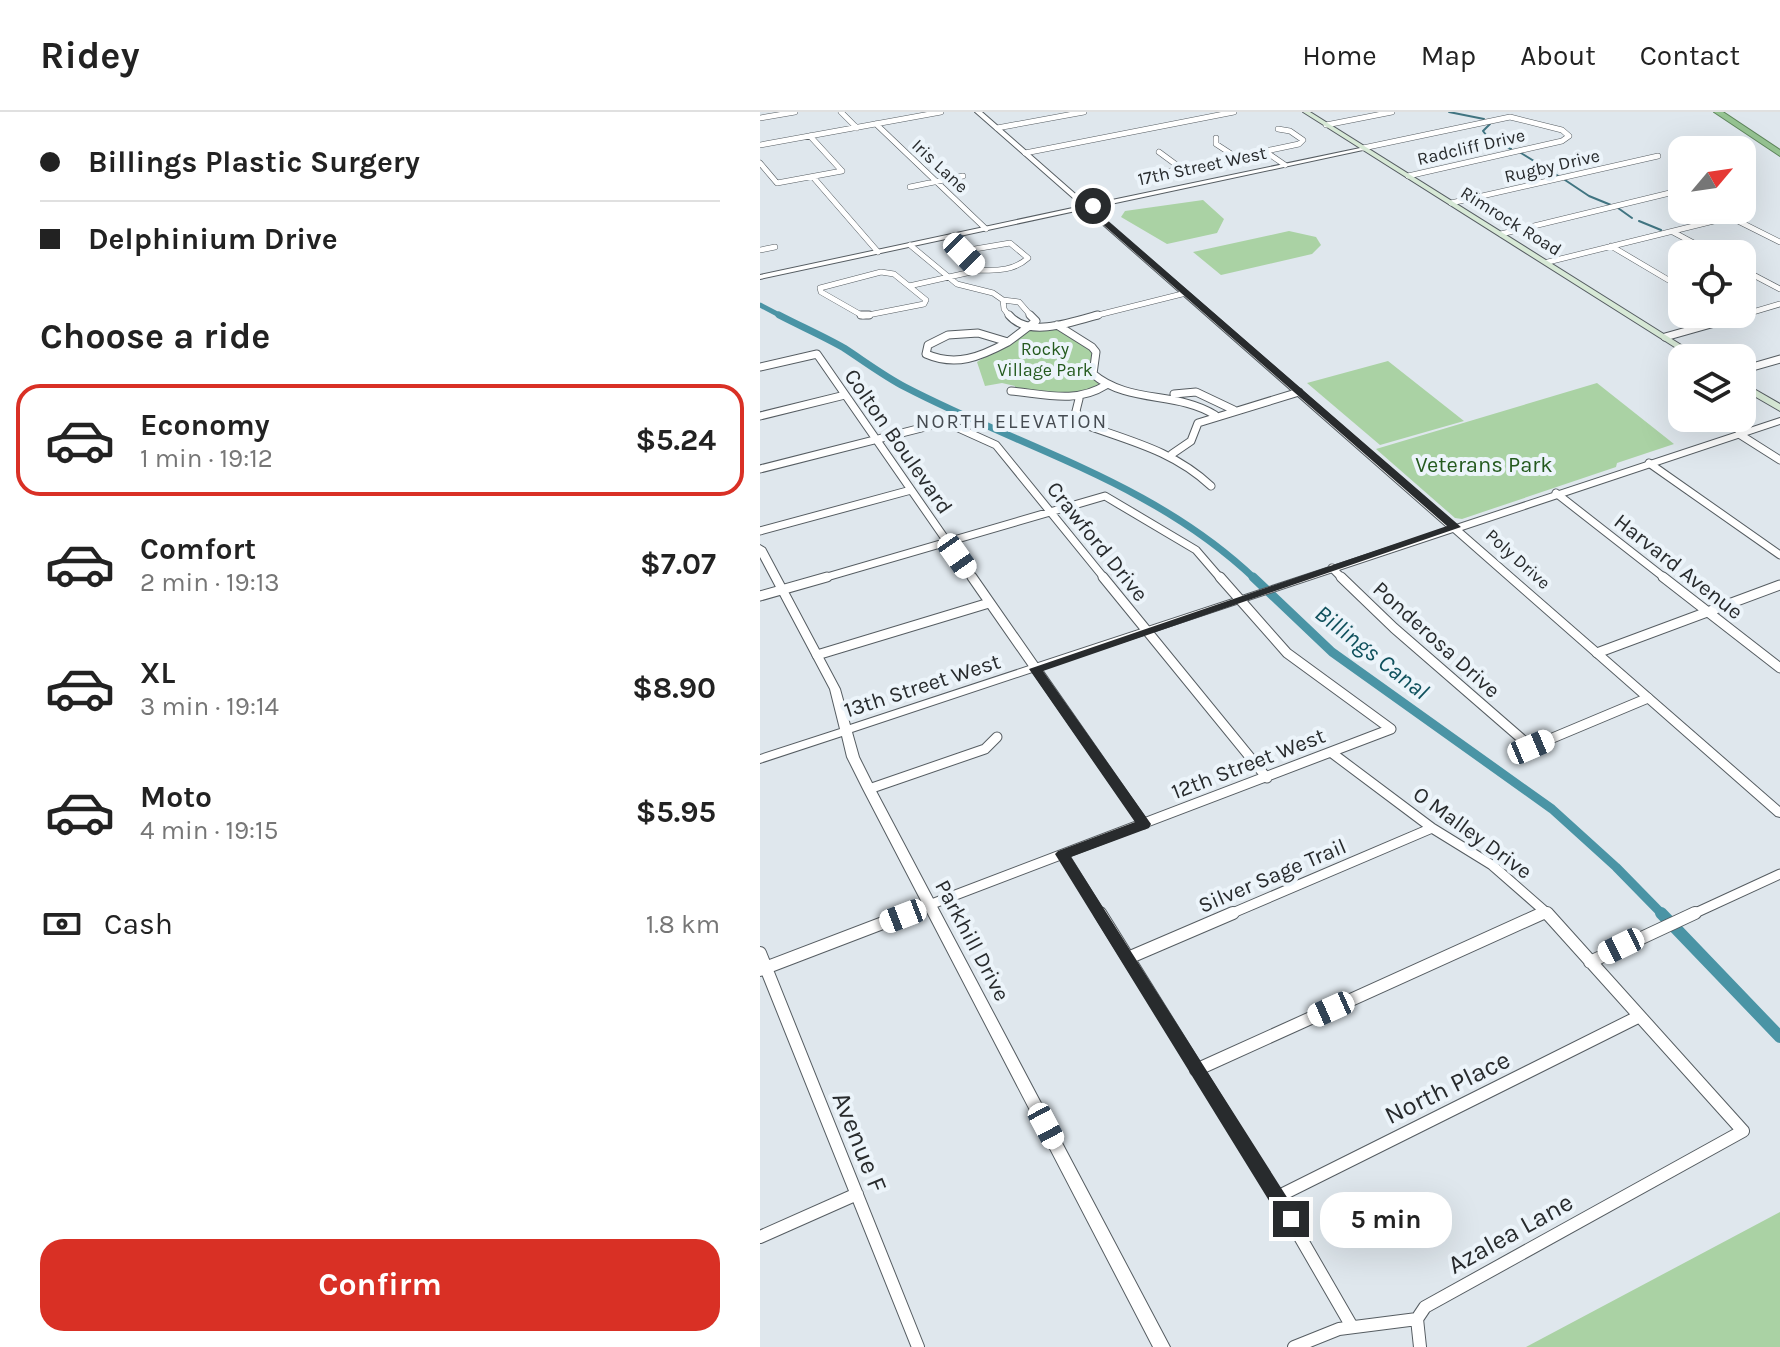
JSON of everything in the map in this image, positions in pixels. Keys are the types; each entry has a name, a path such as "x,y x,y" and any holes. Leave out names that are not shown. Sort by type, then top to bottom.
{"highway":[{"path":"1718,112 1779,153"}],"main road":[{"name":"Rimrock Road","path":"1306,112 1676,344"},
{"path":"1756,393 1780,408"}],"street":[{"path":"760,118 795,112"},
{"path":"841,112 857,128"},
{"path":"760,145 941,112"},
{"name":"Poly Drive","path":"978,112 1648,698 1777,806"},
{"path":"997,128 1084,112"},
{"path":"1025,153 1234,112"},
{"path":"1326,125 1392,112"},
{"name":"17th Street West","path":"761,275 1510,117"},
{"name":"Radcliff Drive","path":"1408,176 1569,137 1562,130 1510,117"},
{"name":"Iris Lane","path":"876,124 986,229"},
{"path":"1151,175 1266,152 1303,140 1290,131 1278,129"},
{"path":"760,163 777,183 842,171 810,136"},
{"path":"1216,138 1216,144 1236,157"},
{"path":"1159,152 1182,169"},
{"path":"1266,152 1285,165"},
{"name":"Rugby Drive","path":"1451,203 1658,156"},
{"path":"910,187 963,176"},
{"path":"813,177 878,252"},
{"path":"1501,234 1668,193"},
{"path":"1548,262 1730,217 1780,242"},
{"path":"1673,232 1688,240"},
{"path":"908,285 978,269 994,271 1019,266 1028,258 1016,244 1003,243 969,250 964,254 978,269"},
{"path":"910,245 957,284 993,293 1003,300 1019,302 1036,321 1008,342 975,360 934,358 926,354 928,345 948,335 978,333 1008,342"},
{"path":"1611,246 1668,280"},
{"path":"760,250 775,247"},
{"path":"881,272 894,274 908,285 926,300 924,304 869,316 863,316 820,288 881,272"},
{"path":"1756,276 1780,289"},
{"path":"1003,300 1004,309 1014,321 1031,327 1057,325 1186,293"},
{"path":"1756,310 1780,304"},
{"path":"1057,325 1070,336 1092,346 1096,352 1093,374 1106,385 1154,397 1191,401 1215,415"},
{"path":"1665,337 1693,328"},
{"name":"Colton Boulevard","path":"760,367 817,354 1144,824"},
{"path":"1756,366 1780,359"},
{"path":"1011,391 1079,399 1094,394 1106,385"},
{"path":"1154,397 1196,392 1234,410"},
{"path":"1172,454 1191,441 1198,423 1215,415 1299,392"},
{"path":"760,416 845,395"},
{"path":"1079,399 1076,411 1083,424 1172,454 1194,468 1211,486"},
{"name":"13th Street West","path":"760,759 1780,421"},
{"name":"Crawford Drive","path":"876,440 945,422 996,445 1267,778"},
{"path":"1739,434 1780,460"},
{"path":"760,469 876,440"},
{"path":"1649,463 1780,555"},
{"path":"760,531 911,490"},
{"name":"Harvard Avenue","path":"1556,493 1780,668"},
{"path":"760,596 1105,496 1196,550 1241,599"},
{"name":"Parkhill Drive","path":"760,548 835,689 853,757 869,789 1162,1347"},
{"name":"Ponderosa Drive","path":"1332,568 1394,628 1531,747 1648,698"},
{"path":"1597,653 1780,585"},
{"name":"12th Street West","path":"763,969 1391,729 1287,653 1241,599"},
{"path":"817,655 989,603"},
{"path":"869,789 985,749 997,737"},
{"name":"O Malley Drive","path":"1332,753 1432,828 1492,865 1546,912 1743,1131"},
{"name":"Silver Sage Trail","path":"1128,958 1432,828"},
{"path":"1063,854 1277,1197 1351,1325"},
{"path":"1590,962 1780,874"},
{"path":"1196,1070 1546,912"},
{"name":"Avenue F","path":"760,953 763,969 918,1347"},
{"name":"North Place","path":"1277,1197 1638,1017"},
{"name":"Azalea Lane","path":"1417,1319 1425,1307 1743,1131"},
{"path":"760,1237 857,1194"},
{"path":"1294,1347 1322,1332 1351,1325 1417,1319 1420,1347"}],"green space":[{"path":"1203,200 1224,219 1217,233 1167,244 1121,217 1125,211"},
{"path":"1289,231 1316,237 1321,245 1312,254 1221,275 1193,252"},
{"name":"Rocky Village Park","path":"1056,328 1088,345 1093,354 1090,375 1100,385 1076,396 1015,389 1015,386 1002,383 985,386 977,362 1030,329"},
{"path":"1388,361 1464,421 1380,445 1307,383"},
{"name":"Veterans Park","path":"1597,383 1674,444 1462,519 1455,518 1376,449"},
{"path":"1780,1212 1780,1347 1526,1347"}],"waterway":[{"path":"1449,112 1484,119"},
{"path":"1490,124 1483,131 1490,140 1511,149"},
{"path":"1521,153 1560,177"},
{"path":"1565,180 1589,196 1611,205"},
{"path":"1618,208 1632,218"},
{"path":"1639,221 1661,230"},
{"name":"Billings Canal","path":"760,305 783,317"},
{"name":"Billings Canal","path":"779,315 844,348 905,387 1131,492 1216,545 1255,579"},
{"name":"Billings Canal","path":"1253,577 1332,652 1552,809 1663,915"},
{"name":"Billings Canal","path":"1661,913 1780,1037"}],"district":[{"name":"NORTH ELEVATION","path":"1012,421"}],"route":[{"path":"1093,206 1087,207 1455,527 1035,669 1144,824 1063,854 1291,1219"}]}
